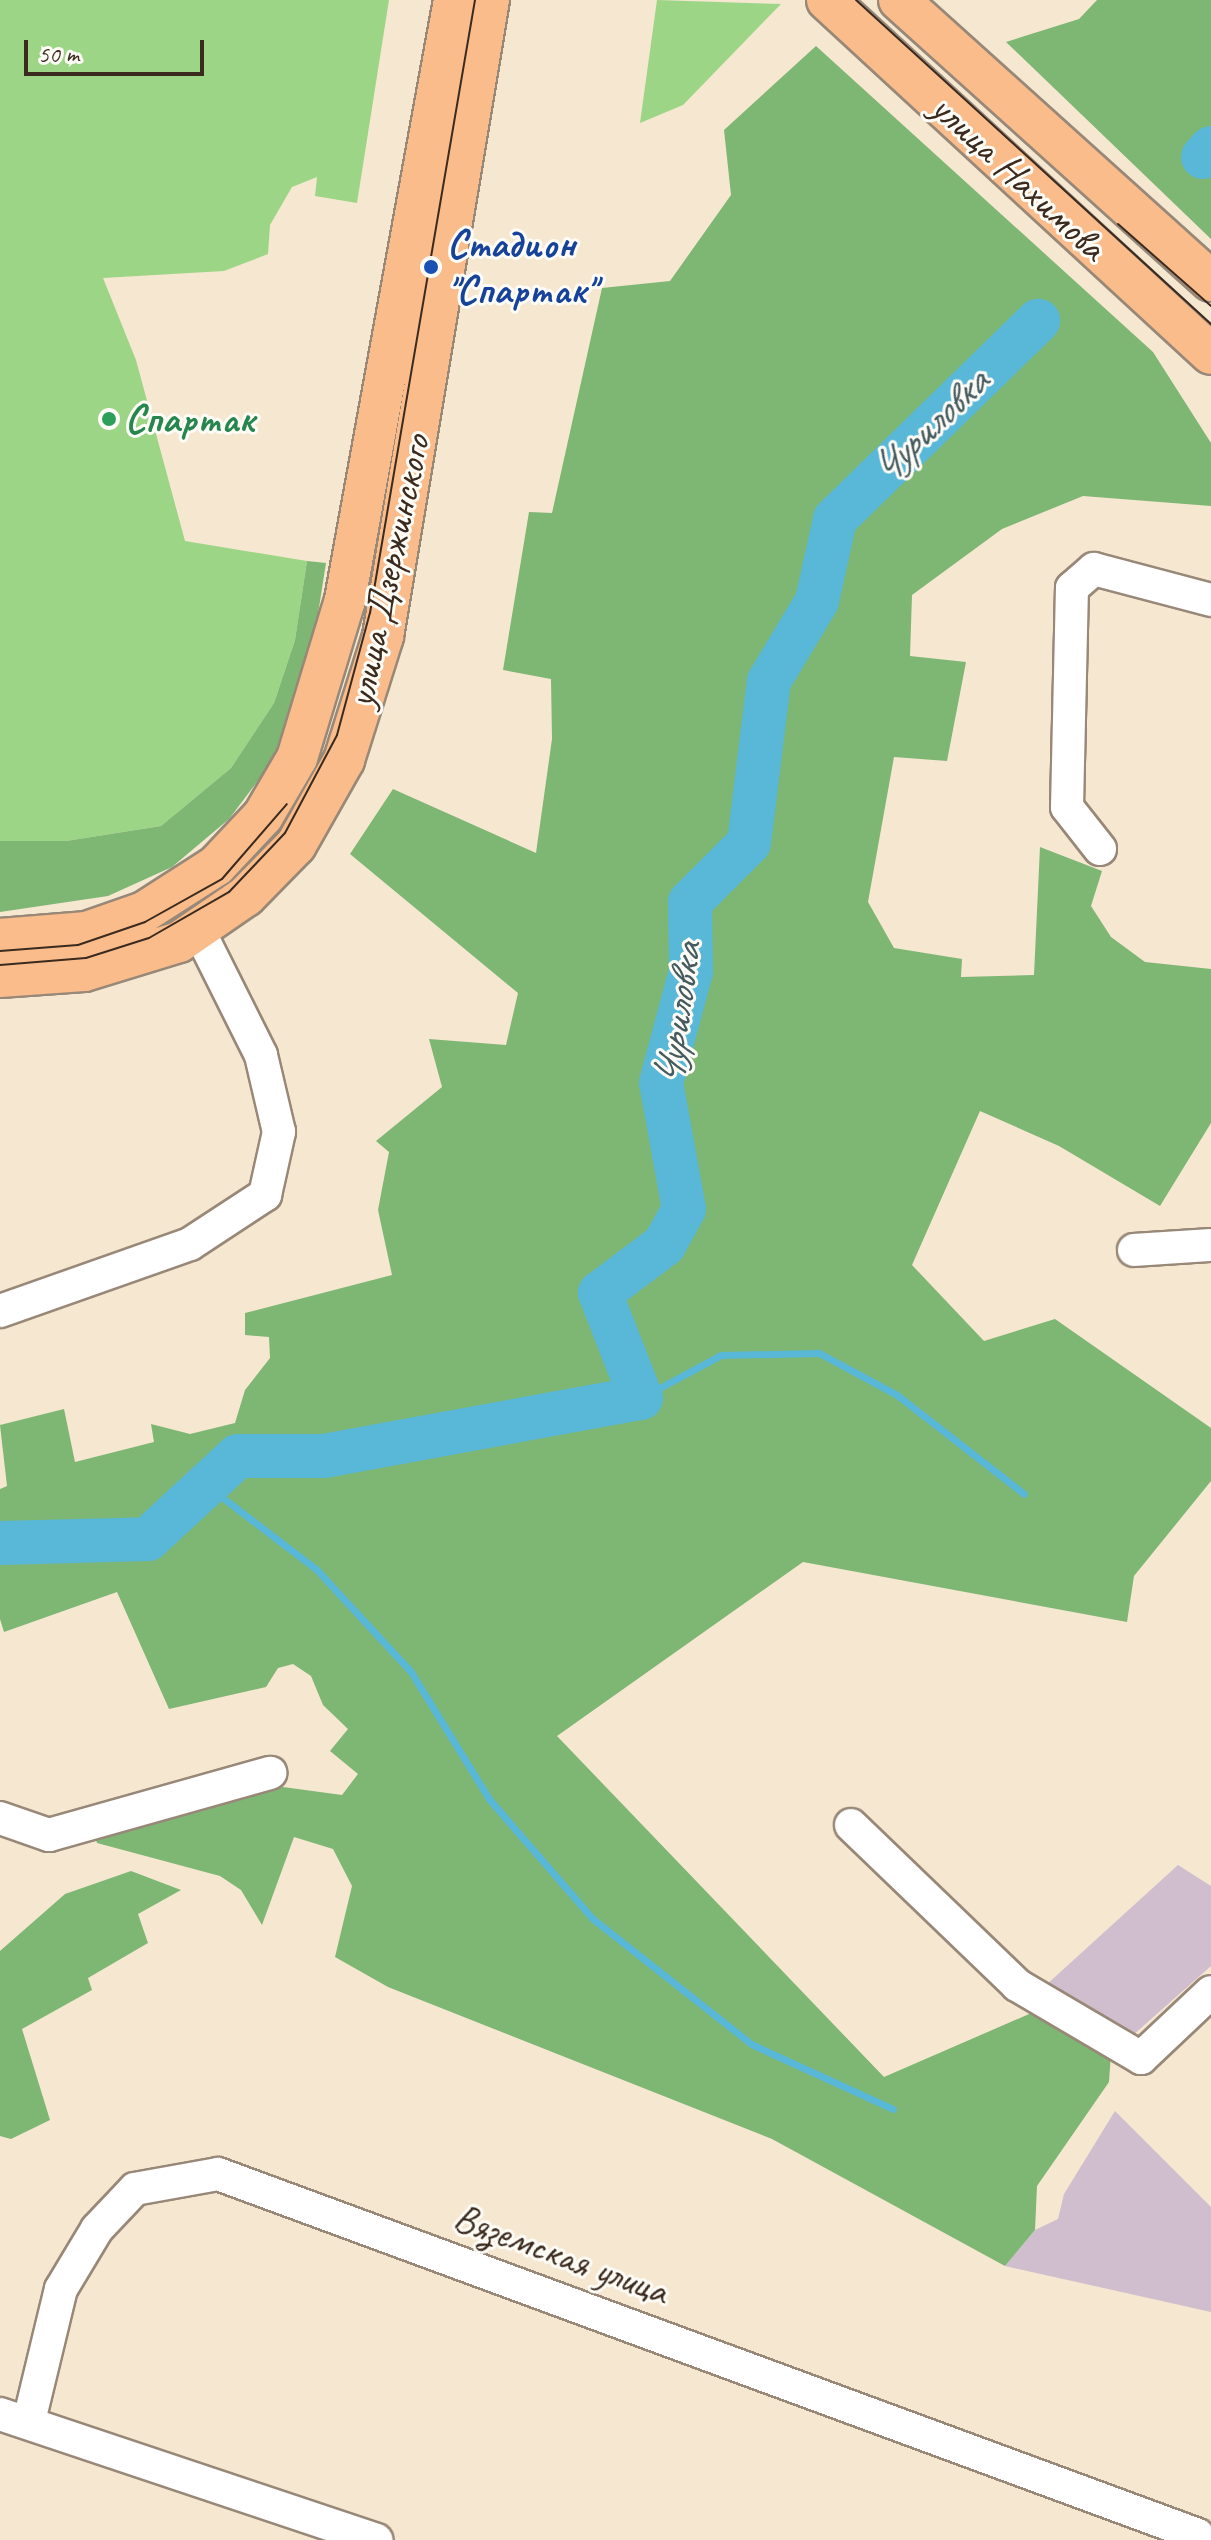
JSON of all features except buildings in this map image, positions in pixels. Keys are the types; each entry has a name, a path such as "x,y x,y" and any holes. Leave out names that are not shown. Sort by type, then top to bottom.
{"main road":[{"name":"улица Дзержинского","path":"0,939 87,932 144,912 216,866 263,816 297,758 348,586 454,0"},
{"name":"улица Дзержинского","path":"0,977 107,966 198,929 246,896 296,845 344,760 383,636 489,0"},
{"name":"улица Нахимова","path":"827,0 1211,354"},
{"name":"улица Нахимова","path":"899,0 1211,281"}],"street":[{"path":"1100,849 1067,807 1072,588 1094,569 1211,600"},
{"path":"0,1311 190,1244 265,1195 279,1132 261,1055 198,929"},
{"path":"1134,1250 1211,1245"},
{"path":"0,1818 49,1835 270,1773"},
{"path":"851,1825 1017,1985 1141,2058 1211,1992"},
{"name":"Вяземская улица","path":"376,2540 15,2417 61,2289 97,2229 135,2189 218,2174 1197,2535"}],"shaded area":[{"path":"1178,1865 1211,1886 1211,1966 1132,2036 1045,1986"},
{"path":"1115,2111 1211,2207 1211,2312 1005,2266 1035,2230 1058,2219 1064,2194"}],"green space":[{"name":"Спартак","path":"0,0 389,0 357,203 315,196 317,177 292,187 270,225 268,254 224,271 103,278 136,360 185,541 307,561 295,640 274,703 231,768 161,826 66,841 0,841"},
{"path":"657,0 781,4 683,105 640,123"},
{"path":"1097,0 1211,0 1211,239 1006,42 1079,19"},
{"path":"816,46 1153,352 1211,443 1211,506 1083,496 1002,529 912,595 910,656 966,662 947,761 894,757 868,902 894,948 962,959 961,977 1034,975 1040,847 1102,871 1091,906 1111,937 1145,962 1211,969 1211,1123 1160,1206 1059,1146 980,1111 912,1265 984,1341 1055,1319 1211,1428 1211,1481 1134,1576 1127,1622 803,1562 557,1736 884,2077 1036,2011 1111,2053 1109,2082 1037,2186 1035,2230 1005,2266 772,2139 388,1987 335,1957 352,1886 333,1849 294,1837 262,1925 241,1890 220,1876 97,1843 95,1837 283,1787 342,1795 358,1774 330,1751 348,1729 323,1705 311,1676 293,1664 278,1668 266,1687 169,1709 117,1592 4,1632 0,1619 0,1489 7,1486 0,1425 64,1409 75,1462 154,1442 151,1424 190,1434 235,1423 245,1390 270,1358 269,1337 245,1335 245,1313 392,1275 378,1210 389,1152 376,1141 442,1087 429,1039 506,1045 518,993 350,854 393,789 536,853 552,739 551,679 503,670 529,512 552,513 602,288 670,281 731,195 724,130"},
{"path":"307,561 326,563 307,684 275,758 229,819 172,867 108,896 0,912 0,841 66,841 161,826 231,768 274,703 295,640"},
{"path":"131,1871 181,1890 138,1914 148,1943 88,1978 92,1990 22,2029 50,2120 11,2139 0,2136 0,1951 65,1894"}],"waterway":[{"name":"Чуриловка","path":"1203,157 1211,148"},
{"name":"Чуриловка","path":"0,1543 148,1539 238,1456 324,1456 641,1398 600,1293 664,1245 684,1209 661,1083 691,971 690,902 749,843 769,681 817,601 835,519 1038,321"},
{"path":"641,1398 721,1355 819,1353 897,1395 1024,1494"},
{"path":"206,1485 317,1570 411,1672 489,1799 593,1919 751,2044 893,2109"}],"tram line":[{"path":"0,965 86,958 149,938 229,892 285,833 337,735 370,613 475,0"},
{"path":"856,0 1211,324"},
{"path":"1118,224 1211,306"},
{"path":"0,951 78,945 145,922 222,879 287,804"}],"place":[{"name":"Стадион \"Спартак\"","path":"431,267"},
{"name":"Спартак","path":"109,419"}]}
